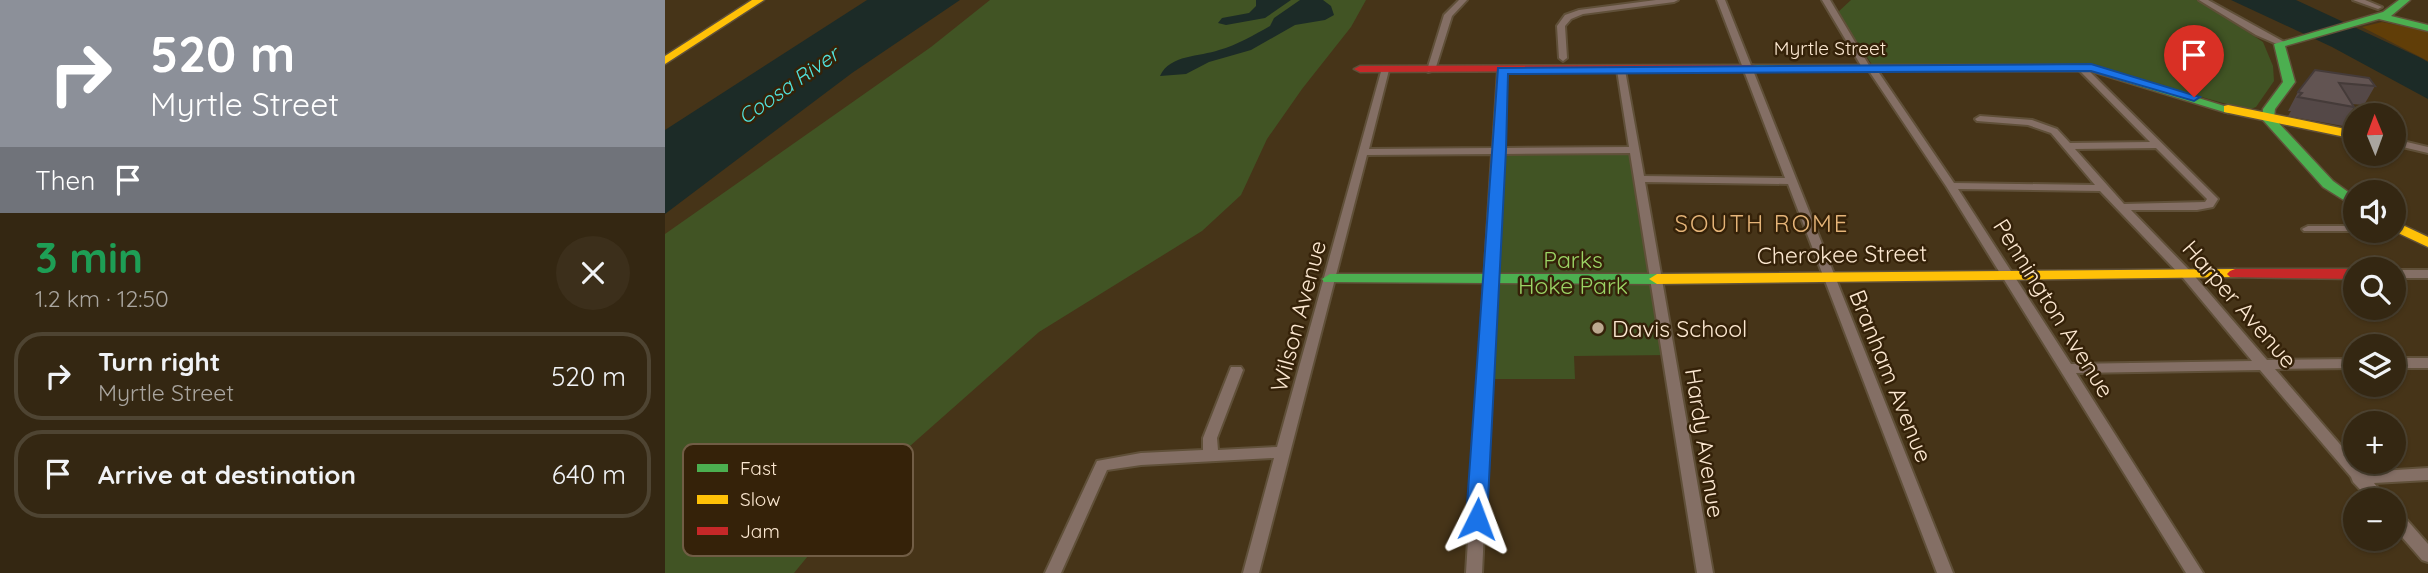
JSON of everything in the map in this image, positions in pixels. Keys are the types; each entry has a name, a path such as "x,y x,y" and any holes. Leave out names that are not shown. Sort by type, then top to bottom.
{"street":[{"path":"665,61 759,0"},
{"path":"1431,70 1448,15 1463,0"},
{"path":"1563,58 1561,26 1574,14 1674,0"},
{"name":"Branham Avenue","path":"1721,0 1945,573"},
{"name":"Pennington Avenue","path":"1826,0 1951,186 2195,573"},
{"path":"2203,0 2264,35 2288,41"},
{"path":"2357,0 2376,11 2428,29"},
{"path":"2343,195 2328,184 2268,119 2269,110 2290,82 2279,47 2288,41 2376,11 2387,14 2405,0"},
{"path":"2081,68 2213,199 2209,205 2124,207"},
{"name":"Myrtle Street","path":"1360,69 1502,71 2091,68 2268,119 2343,133"},
{"name":"Wilson Avenue","path":"1251,573 1385,70"},
{"name":"Hardy Avenue","path":"1621,70 1705,573"},
{"path":"1474,573 1500,150 1502,71"},
{"path":"1980,119 2037,124 2053,131 2066,143 2160,145"},
{"name":"Harper Avenue","path":"2066,143 2103,188 2187,275 2368,488"},
{"path":"2406,145 2428,150"},
{"path":"1364,152 1635,150"},
{"path":"1640,179 1790,181"},
{"path":"1951,186 2103,188"},
{"path":"2308,229 2343,229"},
{"path":"2406,233 2428,243"},
{"name":"Cherokee Street","path":"1330,279 1491,281 2006,274 2343,274"},
{"path":"2406,274 2428,274"},
{"path":"2067,369 2343,363"},
{"path":"2406,363 2428,363"},
{"path":"1211,455 1210,438 1236,370"},
{"path":"1053,573 1102,465 1141,459 1283,452"},
{"path":"2358,478 2428,474"},
{"path":"2406,530 2428,555"}],"shaded area":[{"path":"2382,22 2428,31 2428,61 2362,27"}],"green space":[{"path":"990,0 1366,0 1351,27 1267,139 1241,195 1202,231 1039,332 912,444 683,444 683,556 808,556 794,573 665,573 665,234 931,47"},
{"path":"1851,0 2199,0 2263,42 2273,66 2274,81 2256,107 2248,110 2087,65 1873,66 1837,13"},
{"name":"Parks Hoke Park","path":"1500,150 1635,150 1670,355 1574,356 1575,379 1486,379"}],"water":[{"name":"Coosa River","path":"867,0 960,0 852,73 665,214 665,130"},
{"path":"1256,0 1291,0 1265,18 1226,25 1218,23 1222,18 1249,13 1256,6"},
{"path":"1300,0 1323,0 1331,6 1334,15 1325,20 1295,25 1251,50 1209,62 1186,74 1160,76 1178,60 1226,48 1252,36 1270,26 1274,18"},
{"path":"2231,0 2296,0 2421,58 2428,62 2428,99 2332,47"}],"building":[{"path":"2315,70 2369,78 2375,86 2339,83 2352,103 2343,105 2298,97 2302,93 2298,92"}],"traffic: fast":[{"path":"2343,195 2328,184 2268,119 2269,109 2289,82 2279,44 2387,14 2405,0"},
{"path":"2378,16 2428,28"},
{"path":"1753,68 2091,68 2228,109"},
{"path":"1330,279 1657,279"}],"traffic: slow":[{"path":"665,61 759,0"},
{"path":"2228,109 2343,133"},
{"path":"2406,231 2428,243"},
{"path":"1657,279 2235,274"}],"traffic: jam":[{"path":"1360,69 1753,68"},
{"path":"2235,274 2343,274"}],"place":[{"name":"Davis School","path":"1598,328"}],"district":[{"name":"SOUTH ROME","path":"1762,223"}],"route":[{"path":"1477,519 1500,150 1502,71 2091,68 2194,97"}]}
